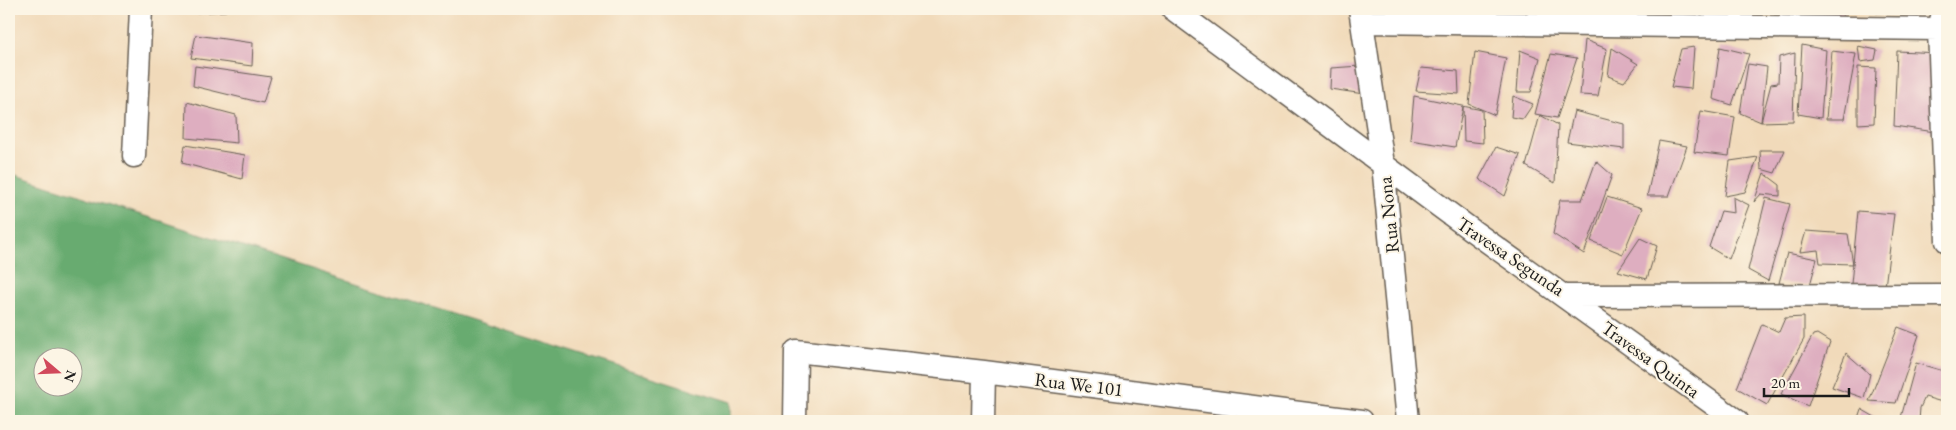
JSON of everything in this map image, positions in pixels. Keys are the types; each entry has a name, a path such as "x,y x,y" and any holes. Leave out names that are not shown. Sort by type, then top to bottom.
{"street":[{"path":"134,156 141,9"},
{"name":"Travessa Segunda","path":"1173,9 1473,231 1565,296 1947,295"},
{"path":"1361,15 1942,19 1947,240"},
{"name":"Rua Nona","path":"1361,15 1383,164 1408,421"},
{"name":"Travessa Quinta","path":"1565,296 1737,421"},
{"name":"Rua We 101","path":"795,421 796,351 984,372 1362,421"},
{"path":"983,421 984,372"}],"green space":[{"path":"9,173 731,402 731,421 9,421"}],"building":[{"path":"193,9 226,9 226,11 193,13"},
{"path":"1801,9 1819,9 1818,15"},
{"path":"1822,9 1844,9 1843,17 1821,17"},
{"path":"1876,9 1895,9 1896,12 1876,13"},
{"path":"196,35 253,43 252,66 191,58"},
{"path":"1585,40 1607,49 1598,96 1580,95"},
{"path":"1802,45 1826,50 1821,118 1798,114"},
{"path":"1858,46 1877,50 1875,60 1860,62"},
{"path":"1694,47 1691,89 1671,87 1681,49"},
{"path":"1720,47 1749,54 1732,105 1713,99"},
{"path":"1612,48 1638,64 1624,82 1608,76"},
{"path":"1520,50 1540,58 1531,92 1517,92"},
{"path":"1832,51 1856,54 1844,119 1826,119"},
{"path":"1897,51 1939,53 1935,132 1894,126"},
{"path":"1475,52 1506,58 1495,115 1469,104"},
{"path":"1795,53 1793,121 1761,122 1771,84 1778,83 1779,57"},
{"path":"1551,54 1577,58 1557,118 1535,114"},
{"path":"1748,64 1767,67 1761,122 1740,113"},
{"path":"195,66 271,77 263,103 193,86"},
{"path":"1360,66 1364,94 1330,89 1331,68"},
{"path":"1858,67 1876,68 1874,123 1858,124"},
{"path":"1421,68 1458,71 1459,94 1416,91"},
{"path":"1414,96 1482,110 1483,143 1464,141 1463,107 1455,147 1410,140"},
{"path":"1513,96 1533,104 1523,119 1511,117"},
{"path":"187,102 236,115 237,143 186,138"},
{"path":"1574,111 1624,124 1624,149 1567,142"},
{"path":"1701,111 1735,117 1729,156 1694,152"},
{"path":"1540,115 1558,125 1555,183 1526,166"},
{"path":"1659,141 1687,146 1669,196 1647,196"},
{"path":"185,145 245,155 242,179 182,163"},
{"path":"1496,147 1520,155 1505,196 1479,179"},
{"path":"1760,150 1785,150 1775,173 1761,169"},
{"path":"1758,157 1745,192 1725,196 1730,161"},
{"path":"1596,161 1612,175 1584,254 1553,234 1560,200 1582,200"},
{"path":"1764,173 1780,185 1780,196 1761,194 1754,202"},
{"path":"1607,197 1642,208 1623,254 1591,241"},
{"path":"1733,197 1749,205 1729,259 1709,247 1721,211 1734,213"},
{"path":"1766,198 1790,204 1768,281 1748,270"},
{"path":"1858,211 1894,214 1885,287 1851,284"},
{"path":"1806,231 1848,234 1853,264 1820,263 1818,250 1800,252"},
{"path":"1640,238 1657,246 1647,279 1618,271"},
{"path":"1787,253 1817,259 1810,285 1779,283"},
{"path":"1804,317 1804,339 1767,405 1737,388 1762,324 1779,332 1785,318"},
{"path":"1898,327 1919,335 1896,403 1869,401"},
{"path":"1817,334 1830,342 1808,406 1781,394 1813,335"},
{"path":"1846,353 1870,374 1864,398 1832,387"},
{"path":"1916,363 1947,372 1947,383 1942,402 1925,397 1920,408 1919,421 1900,421"},
{"path":"1861,409 1882,421 1857,421"}]}
